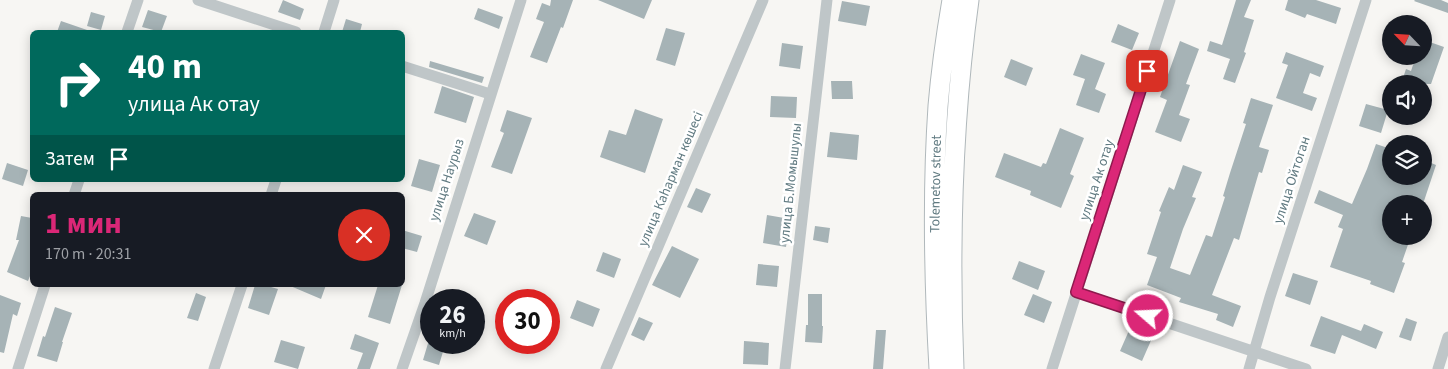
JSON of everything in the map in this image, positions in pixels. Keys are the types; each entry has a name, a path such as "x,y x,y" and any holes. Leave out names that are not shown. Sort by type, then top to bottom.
{"main road":[{"name":"Tolemetov street","path":"938,369 935,281 936,158 943,54 952,0"},
{"name":"Tolemetov street","path":"954,369 951,247 954,162 961,56 969,0"}],"street":[{"path":"128,30 138,0"},
{"path":"198,0 290,30"},
{"path":"325,30 334,0"},
{"name":"улица Наурыз","path":"402,369 425,303 520,0"},
{"name":"улица Каһарман көшесі","path":"606,369 763,0"},
{"name":"улица Б.Момышулы","path":"785,369 827,0"},
{"name":"улица Ак отау","path":"1052,369 1170,0"},
{"name":"улица Ойтоган","path":"1249,369 1270,297 1366,0"},
{"path":"405,67 490,94"},
{"path":"18,369 44,287"},
{"path":"214,369 241,287"},
{"path":"1076,292 1306,369"},
{"path":"1438,369 1448,337"}],"building":[{"path":"283,0 304,9 300,20 278,12"},
{"path":"551,0 573,0 547,63 530,57 544,22 536,19 542,3 550,6"},
{"path":"598,0 652,0 644,19"},
{"path":"1236,0 1251,0 1244,17 1254,20 1244,52 1246,53 1235,83 1223,79 1230,59 1207,51 1210,41 1222,45"},
{"path":"1288,0 1316,0 1341,8 1336,24 1307,14 1305,18 1285,10"},
{"path":"1441,0 1448,3 1448,13 1414,1"},
{"path":"842,1 870,6 866,26 838,21"},
{"path":"478,8 503,17 499,29 474,19"},
{"path":"148,10 167,16 162,30 142,27"},
{"path":"91,12 105,16 101,30 87,26"},
{"path":"346,19 362,24 360,30 343,30"},
{"path":"61,21 87,30 58,30"},
{"path":"1118,24 1139,33 1132,50 1111,42"},
{"path":"666,28 685,33 675,66 656,60"},
{"path":"1180,41 1199,49 1186,84 1190,85 1179,115 1190,119 1181,142 1155,132 1167,100 1160,97"},
{"path":"782,43 803,46 800,69 779,66"},
{"path":"1432,43 1444,47 1432,81 1432,75 1404,75 1406,69 1411,71 1413,65 1432,65"},
{"path":"1286,52 1324,66 1320,77 1310,73 1303,93 1317,98 1312,111 1276,98 1288,65 1282,63"},
{"path":"1081,54 1105,63 1095,89 1106,94 1099,113 1076,105 1085,79 1073,75"},
{"path":"1011,59 1033,68 1026,86 1004,77"},
{"path":"430,61 484,77 482,83 429,67"},
{"path":"831,81 852,81 853,99 832,99"},
{"path":"442,86 474,97 466,123 434,113"},
{"path":"771,96 797,97 796,118 770,117"},
{"path":"1251,98 1273,105 1259,147 1269,150 1262,173 1259,172 1239,240 1234,238 1212,295 1241,306 1233,327 1216,320 1218,314 1179,302 1181,298 1147,285 1157,257 1147,254 1161,212 1159,211 1169,187 1174,190 1183,165 1202,172 1192,197 1196,198 1170,268 1190,275 1206,235 1212,237 1246,124 1243,123"},
{"path":"1366,104 1382,108 1383,125 1381,133 1359,126"},
{"path":"635,109 663,119 645,173 600,157 609,130 626,135"},
{"path":"507,110 532,118 512,174 491,167 504,133 500,131"},
{"path":"1060,128 1084,138 1070,174 1074,176 1061,208 1030,195 1031,191 995,177 1004,153 1041,167 1043,163 1046,164"},
{"path":"830,132 859,135 857,160 827,157"},
{"path":"1376,144 1382,146 1382,185 1429,185 1426,195 1382,195 1382,245 1408,245 1402,262 1405,263 1394,293 1370,284 1371,281 1330,267 1343,229 1338,227 1343,215 1314,203 1319,190 1352,204"},
{"path":"419,159 440,165 432,192 411,186"},
{"path":"7,163 28,170 23,186 2,179"},
{"path":"1432,163 1436,165 1432,177"},
{"path":"696,188 711,194 702,213 687,207"},
{"path":"474,213 496,221 487,245 464,236"},
{"path":"767,215 790,219 786,247 763,243"},
{"path":"21,216 30,218 30,276 28,281 7,272 19,240 16,240"},
{"path":"815,226 830,228 828,243 813,240"},
{"path":"405,231 422,236 417,252 405,249"},
{"path":"672,246 699,259 680,298 652,285"},
{"path":"603,252 621,259 614,278 596,271"},
{"path":"1019,261 1045,271 1038,290 1012,279"},
{"path":"758,264 779,266 777,287 756,285"},
{"path":"1293,273 1318,281 1310,305 1285,296"},
{"path":"254,287 278,289 269,315 248,308"},
{"path":"293,287 325,287 321,299"},
{"path":"377,287 401,287 390,324 368,317"},
{"path":"196,293 206,297 198,321 187,318"},
{"path":"808,294 822,294 822,343 805,342 806,325 808,325"},
{"path":"1033,294 1052,302 1044,323 1024,315"},
{"path":"0,295 21,303 17,316 13,314 4,353 0,352"},
{"path":"577,300 600,309 593,327 570,318"},
{"path":"55,307 72,313 57,362 37,356"},
{"path":"1321,316 1361,331 1364,324 1383,332 1376,349 1342,335 1335,354 1310,346"},
{"path":"639,317 653,323 644,341 631,335"},
{"path":"1406,318 1417,322 1411,341 1399,337"},
{"path":"1131,326 1153,336 1142,361 1120,351"},
{"path":"876,330 886,330 883,369 873,369"},
{"path":"355,334 379,343 370,369 357,369 363,353 350,349"},
{"path":"281,340 305,347 298,369 274,362"},
{"path":"744,341 769,343 768,365 743,364"},
{"path":"425,354 442,354 439,365 423,360"}],"route":[{"path":"1147,71 1076,292 1148,316"}]}
